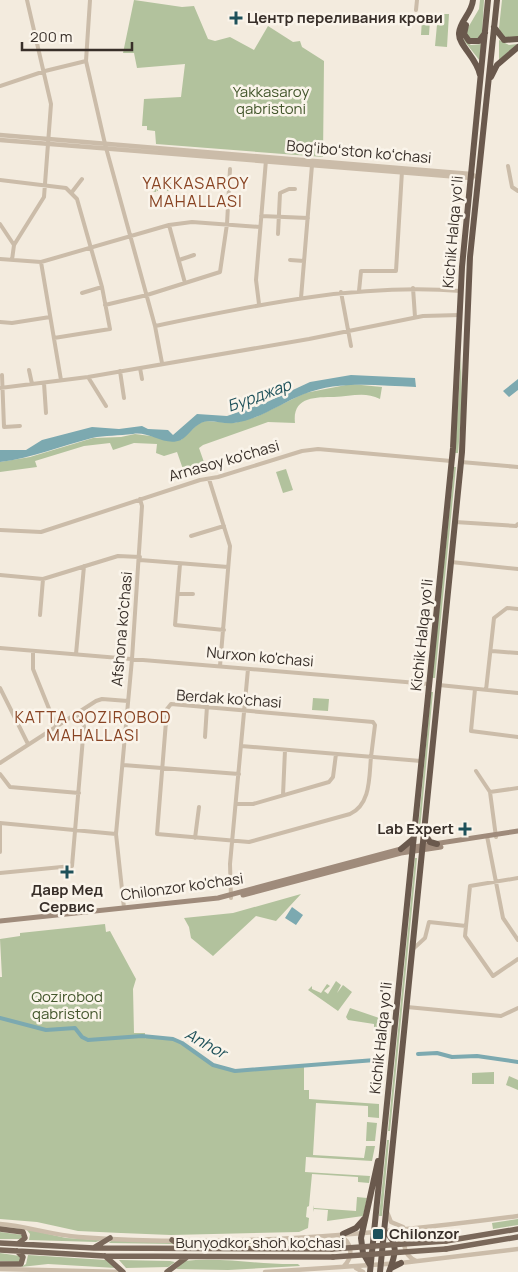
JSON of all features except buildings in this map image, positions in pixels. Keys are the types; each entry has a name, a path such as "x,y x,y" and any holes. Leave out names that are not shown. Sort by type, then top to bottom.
{"highway":[{"path":"473,0 471,9 460,27 459,34 461,42 478,64 481,88"},
{"path":"477,0 475,12 464,29 464,37 470,42 479,41 491,27 504,40 518,39"},
{"name":"Kichik Halqa yo'li","path":"381,1268 461,462 466,398 463,315 458,291 473,176 485,107 491,27 488,0"},
{"name":"Kichik Halqa yo'li","path":"370,1269 456,411 481,88 497,0"},
{"path":"485,107 494,69 518,47"},
{"name":"Arnasoy ko'chasi","path":"451,461 461,462"},
{"name":"Nurxon ko'chasi","path":"429,684 439,685"},
{"path":"424,833 430,842 438,844"},
{"path":"411,862 408,856 401,851 413,838"},
{"path":"384,1130 388,1135 394,1132"},
{"path":"370,1269 362,1251 362,1232 368,1210 371,1184 382,1144"},
{"path":"340,1234 360,1225 368,1210"},
{"path":"384,1231 391,1237 395,1246 390,1268"},
{"path":"390,1268 402,1263"}],"main road":[{"path":"422,848 518,833"},
{"path":"422,848 447,846 487,837"},
{"name":"Chilonzor ko'chasi","path":"0,922 125,910 231,897 401,851 422,848"},
{"path":"0,1229 24,1233 24,1240 17,1244"},
{"name":"Bunyodkor shoh ko'chasi","path":"0,1243 94,1248 332,1249 446,1241 518,1229"},
{"name":"Bunyodkor shoh ko'chasi","path":"0,1250 104,1256 333,1257 446,1249 518,1237"},
{"path":"94,1248 110,1238"},
{"path":"172,1240 184,1248"},
{"path":"0,1264 21,1264 23,1257 17,1251"},
{"path":"104,1256 124,1272"},
{"path":"167,1272 188,1256"}],"street":[{"path":"12,260 14,245 44,197 49,142 51,104 45,71 27,0"},
{"path":"90,0 86,61 105,146 147,295 162,363"},
{"path":"416,10 417,0"},
{"path":"0,86 45,71 86,61"},
{"name":"Bogʻiboʻston koʻchasi","path":"0,135 49,142"},
{"name":"Bogʻiboʻston koʻchasi","path":"0,140 105,146 473,176"},
{"path":"258,304 256,280 266,160"},
{"name":"Bogʻiboʻston koʻchasi","path":"266,160 312,166 402,171"},
{"path":"301,298 312,166"},
{"path":"508,166 512,187 518,191"},
{"path":"105,305 147,295 220,272 227,224 230,169"},
{"path":"359,291 361,271 396,271 402,171"},
{"path":"72,192 82,179"},
{"path":"0,180 44,187 66,188 77,199 102,287 110,329 54,338"},
{"path":"278,234 280,193 295,189"},
{"path":"261,216 308,218"},
{"path":"0,259 41,262 169,225 192,222 260,228"},
{"path":"0,224 14,245"},
{"path":"169,225 185,284"},
{"path":"179,260 194,256"},
{"path":"290,260 304,261"},
{"path":"41,262 61,380"},
{"path":"82,293 102,287"},
{"path":"413,288 415,317"},
{"path":"155,326 258,304 341,292 413,288 458,291"},
{"path":"341,292 351,346"},
{"path":"2,388 140,368 309,339 415,317 463,315"},
{"path":"0,322 23,322 50,317"},
{"path":"140,368 142,379"},
{"path":"30,370 32,384"},
{"path":"120,371 124,398"},
{"path":"2,375 4,427 20,426"},
{"path":"88,376 106,406"},
{"path":"44,383 46,413"},
{"name":"Arnasoy ko'chasi","path":"0,530 41,532 140,498 302,451 318,449 451,461"},
{"path":"461,462 518,467"},
{"path":"209,479 230,546 220,666"},
{"name":"Afshona ko'chasi","path":"125,910 116,834 140,558 142,506 140,498"},
{"path":"455,522 518,524"},
{"path":"191,536 224,526"},
{"path":"0,575 43,579 118,556 180,564 228,567"},
{"path":"451,562 518,569"},
{"path":"180,564 175,625 224,630"},
{"path":"76,654 84,566"},
{"path":"40,615 43,579"},
{"path":"178,594 193,594"},
{"path":"486,690 492,651 494,618 507,608 518,609"},
{"name":"Nurxon ko'chasi","path":"0,648 429,684"},
{"path":"33,651 34,671 56,726"},
{"path":"492,651 518,653"},
{"path":"231,897 233,841 248,669"},
{"name":"Nurxon ko'chasi","path":"439,685 518,693"},
{"path":"0,688 28,744"},
{"path":"475,689 471,732 518,737"},
{"path":"0,764 98,700 128,702"},
{"name":"Berdak ko'chasi","path":"173,704 207,706 245,711 373,722 375,725 366,795 354,812 250,842 156,834 168,706 173,704"},
{"path":"205,737 207,706"},
{"path":"0,873 72,866 84,726 76,713"},
{"path":"241,746 421,761"},
{"path":"283,795 285,750"},
{"path":"236,804 253,804 331,780 336,754"},
{"path":"123,765 239,774"},
{"path":"476,771 490,792 496,836"},
{"path":"0,774 10,787 79,793"},
{"path":"490,792 518,788"},
{"path":"195,838 198,807"},
{"path":"0,852 0,823 116,834"},
{"path":"487,837 503,918 518,940"},
{"path":"518,878 470,886 465,936 493,976 518,959"},
{"path":"412,950 425,938 429,922 466,926"},
{"path":"407,1008 501,1016 518,1008"},
{"path":"386,1209 393,1223 412,1228"},
{"path":"0,1224 76,1237 172,1240 295,1238 374,1232 518,1216"},
{"path":"412,1228 406,1236 404,1246 407,1255 416,1261"},
{"path":"340,1234 350,1248 349,1259 345,1267"},
{"path":"402,1263 518,1249"},
{"path":"345,1267 357,1268 363,1272"},
{"path":"265,1272 345,1267 390,1268"},
{"path":"0,1269 124,1272"}],"green space":[{"name":"Yakkasaroy qabristoni","path":"134,0 182,7 194,6 208,39 215,41 230,37 254,50 268,26 293,42 300,41 302,47 324,61 323,157 156,144 155,131 147,130 147,126 142,126 144,99 181,97 185,64 137,68 134,53 123,53"},
{"path":"480,0 484,0 482,33 479,38 468,38 466,31 479,9"},
{"path":"502,0 518,0 518,36 512,39 502,36 499,28"},
{"path":"438,14 449,14 447,47 435,46"},
{"path":"422,19 430,20 429,35 421,35"},
{"path":"462,38 471,45 482,44 480,61"},
{"path":"499,40 509,45 517,44 499,60"},
{"path":"151,181 171,183 170,191 157,191 157,187 156,192 151,191"},
{"path":"461,356 462,406 458,453 455,453"},
{"path":"351,384 382,387 380,399 363,395 319,397 306,400 297,408 295,423 268,422 203,445 199,448 205,465 184,472 177,452 164,456 156,453 157,444 134,443 113,450 110,443 84,446 35,461 37,467 0,472 0,462 30,457 93,438 121,437 135,434 181,440 199,423 206,421 234,423 256,417 305,393"},
{"path":"454,467 456,467 435,678 432,678"},
{"path":"286,469 293,490 283,493 276,472"},
{"path":"431,692 433,692 420,830 418,830"},
{"path":"313,698 329,699 328,711 312,710"},
{"path":"415,858 417,858 390,1131 388,1131"},
{"path":"301,894 276,921 256,916 213,956 191,938 189,927 184,918 233,913"},
{"name":"Qozirobod qabristoni","path":"105,924 106,932 110,931 136,979 133,989 134,1033 145,1033 145,1039 146,1036 177,1041 213,1065 227,1070 304,1066 304,1090 309,1090 309,1099 379,1104 379,1118 368,1117 368,1106 316,1103 313,1155 364,1158 366,1146 375,1146 372,1161 306,1157 305,1172 370,1176 369,1183 358,1182 358,1177 312,1174 306,1217 309,1218 308,1228 299,1232 171,1235 121,1233 78,1231 37,1222 0,1219 0,977 2,977 0,939 20,936 20,933"},
{"path":"336,981 341,985 337,993 343,985 352,992 338,1011 308,990 312,986 312,989 321,993 327,984 330,986 324,991 328,994"},
{"path":"350,1008 385,1020 384,1030 374,1029 374,1024 348,1020 346,1017"},
{"path":"494,1072 494,1084 472,1084 472,1073"},
{"path":"509,1076 518,1080 518,1090 506,1085"},
{"path":"367,1122 377,1123 375,1141 366,1141"},
{"path":"387,1140 389,1140 382,1216 379,1216"},
{"path":"357,1197 367,1198 363,1216 327,1221 328,1210 314,1209 313,1212 314,1205 314,1208 356,1211"},
{"path":"518,1219 518,1225 493,1229 492,1223"},
{"path":"26,1229 66,1238 101,1240 96,1242 29,1240 30,1234"},
{"path":"0,1232 23,1235 21,1239 0,1239"},
{"path":"294,1239 292,1244 185,1243"},
{"path":"111,1241 170,1241 174,1244 109,1243"},
{"path":"0,1253 20,1256 20,1262 0,1261"},
{"path":"28,1255 106,1260 116,1268 48,1264 21,1267 26,1264"},
{"path":"119,1260 175,1262 168,1267 126,1268"},
{"path":"228,1260 298,1264 300,1266 228,1270 176,1269 184,1261"}],"water":[{"name":"Бурджар","path":"351,375 415,378 416,387 346,385 332,387 304,394 261,415 243,421 201,423 184,438 175,442 139,434 102,436 24,458 0,462 0,450 26,450 42,440 92,427 119,429 142,426 148,429 168,430 173,435 197,414 227,416 265,403 310,382"},
{"path":"518,379 518,390 509,397 503,391"},
{"path":"292,907 303,915 296,925 285,918"}],"waterway":[{"name":"Anhor","path":"0,1018 46,1030 75,1028 82,1037 88,1040 142,1036 173,1039 182,1043 213,1065 235,1071 375,1060"},
{"name":"Anhor","path":"418,1054 437,1053 452,1057 477,1056 518,1062"}],"place":[{"name":"Центр переливания крови","path":"236,18"},
{"name":"Lab Expert","path":"465,829"},
{"name":"Давр Мед Сервис","path":"67,872"},
{"name":"Chilonzor","path":"378,1234"}],"district":[{"name":"YAKKASAROY MAHALLASI","path":"196,192"},
{"name":"KATTA QOZIROBOD MAHALLASI","path":"93,726"}]}
